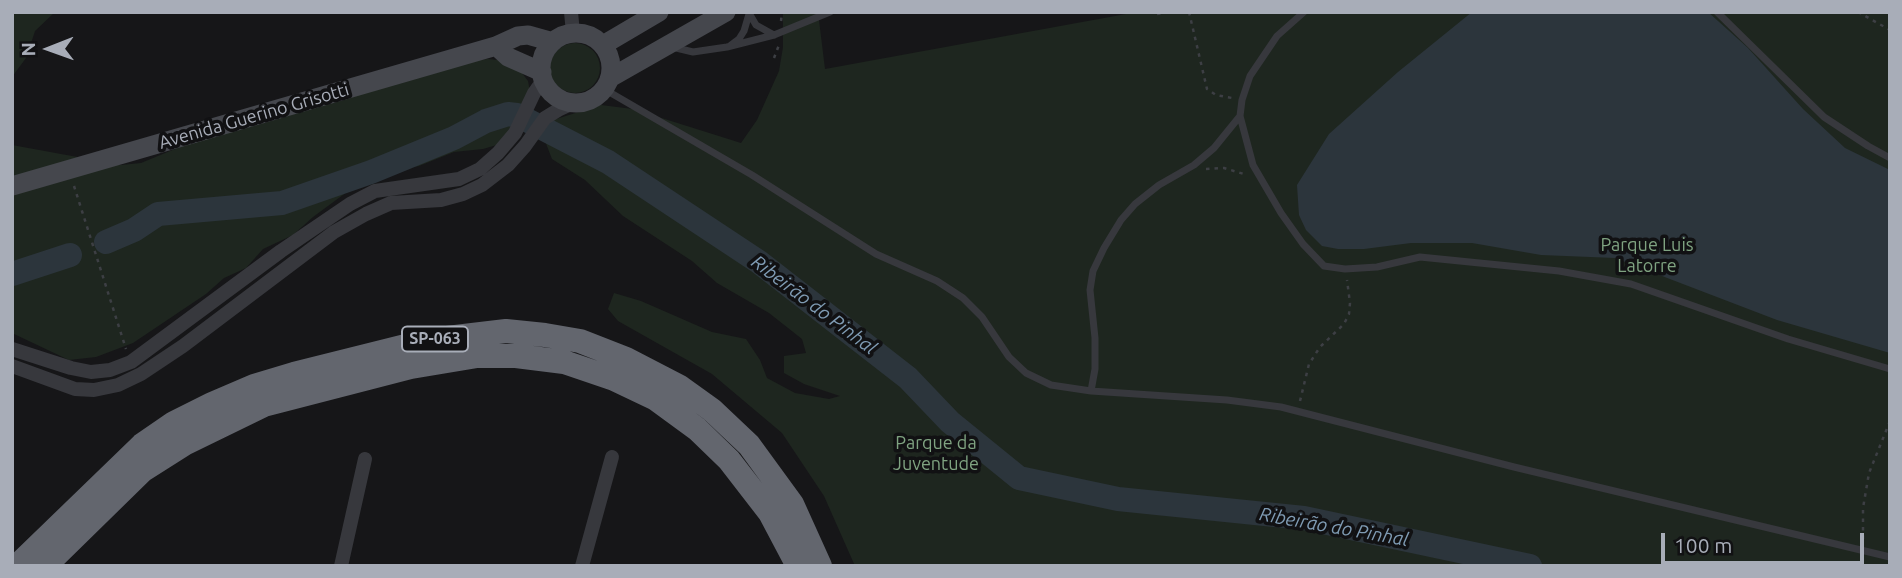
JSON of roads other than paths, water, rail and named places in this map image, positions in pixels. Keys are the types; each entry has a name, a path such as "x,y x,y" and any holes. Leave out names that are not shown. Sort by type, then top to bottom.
{"highway":[{"name":"SP-063","path":"17,566 142,445 174,423 212,404 254,386 294,374 430,340 506,331 580,341 626,359 680,387 712,410 749,445 792,504 820,566"},
{"name":"SP-063","path":"46,566 143,470 184,444 231,420 264,405 411,367 477,356 516,356 564,362 614,379 656,399 697,429 729,460 770,513 799,566"}],"main road":[{"path":"603,45 659,12"},
{"path":"607,83 611,67 603,45 595,38 584,33 562,35 546,51 542,62 543,76 552,93 562,100 585,102 596,97 607,83 726,12"},
{"name":"Avenida Guerino Grisotti","path":"12,186 496,46 505,41 528,35 553,42"},
{"path":"496,46 508,57 543,76"}],"street":[{"path":"571,12 573,33"},
{"path":"12,349 91,372 110,370 131,362 281,251 350,204 374,191 459,179 480,169 515,133 543,76"},
{"path":"12,366 75,389 94,390 118,386 183,346 334,232 366,214 391,203 441,200 482,185 526,146 545,118 573,103"},
{"path":"582,566 612,457"},
{"path":"341,566 365,459"}],"lane":[{"path":"668,46 693,52 727,47 774,35 831,12"},
{"path":"1304,12 1277,36 1250,76 1240,116 1253,165 1263,183 1303,244 1324,266 1345,269 1377,267 1420,257 1559,271 1630,284 1788,339 1890,369"},
{"path":"1717,12 1824,117 1890,158"},
{"path":"727,47 740,38 749,13"},
{"path":"749,13 756,24 774,35"},
{"path":"607,83 876,254 937,281 963,298 982,317 1009,358 1026,373 1051,385 1091,391 1227,400 1298,411 1514,467 1890,557"},
{"path":"1091,391 1095,369 1090,290 1093,271 1121,220 1135,204 1214,148 1240,116"}],"waterway":[{"name":"Ribeirão do Pinhal","path":"106,242 134,230 158,214 282,203 371,172 454,138 486,121 508,114 517,115 608,162 759,262 908,378 950,422 1019,478 1118,499 1304,518 1530,566"},
{"path":"12,274 70,255"}],"park label":[{"name":"Parque Luis Latorre","path":"1647,255"},
{"name":"Parque da Juventude","path":"936,453"}]}
